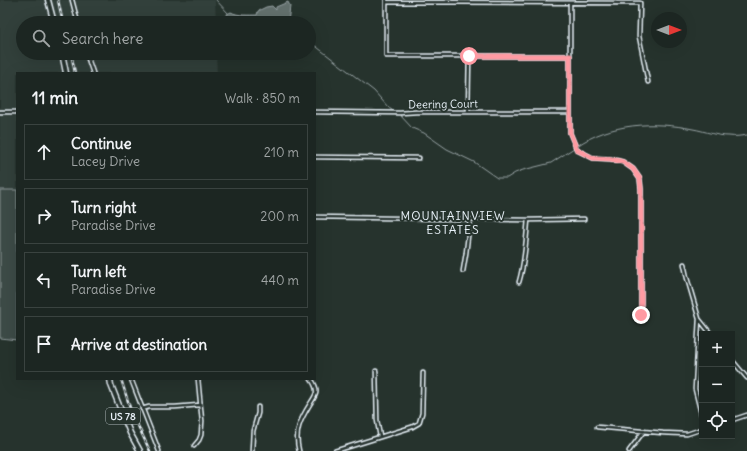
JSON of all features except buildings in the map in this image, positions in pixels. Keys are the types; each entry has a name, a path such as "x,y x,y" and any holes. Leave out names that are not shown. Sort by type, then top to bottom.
{"main road":[{"path":"48,0 52,16"},
{"path":"63,60 66,72"},
{"name":"US 78","path":"110,380 130,433 140,451"}],"street":[{"path":"72,0 76,16"},
{"path":"570,56 386,56 386,1 640,3 639,36 648,82"},
{"path":"570,3 570,133 577,150 593,158 611,159 623,162 633,169 640,179 641,315"},
{"path":"468,112 469,56"},
{"path":"88,60 93,72"},
{"path":"0,112 16,112"},
{"name":"Deering Court","path":"316,112 570,112"},
{"path":"316,157 419,158"},
{"path":"316,217 528,220 584,219"},
{"path":"463,271 470,219"},
{"path":"519,282 522,271 528,220"},
{"path":"684,264 699,319 695,389 699,405"},
{"path":"699,319 709,331"},
{"path":"735,364 747,378"},
{"path":"376,371 377,420 380,437"},
{"path":"335,451 412,426 419,422 422,413 423,373"},
{"path":"131,380 159,451"},
{"path":"194,446 201,435 202,421 198,380"},
{"path":"299,451 297,446 298,429 301,419 316,394 316,386 312,380"},
{"path":"142,409 149,407 200,405"},
{"path":"252,451 253,432 258,407"},
{"path":"735,419 747,416"},
{"path":"597,427 686,434 699,430"},
{"path":"628,451 644,431"}],"shaded area":[{"path":"0,0 215,0 216,16 16,16 16,60 216,60 217,72 16,72 16,190 0,190"},
{"path":"288,2 290,6 289,16 227,16 227,14 231,12 240,15 257,15 258,11 266,7 272,6 276,10 276,7"},
{"path":"0,190 16,190 16,340 0,338"}],"waterway":[{"path":"216,0 228,13"},
{"path":"316,46 374,91 393,111"},
{"path":"400,115 412,128 424,133 447,149 474,162 497,178 507,178 523,170 551,163 574,148"},
{"path":"577,146 590,138 618,128 648,125 678,126 724,136 747,135"}],"railway":[{"path":"58,0 61,16"},
{"path":"72,60 75,72"},
{"path":"121,380 131,411 150,451"}],"district":[{"name":"MOUNTAINVIEW ESTATES","path":"453,222"}],"route":[{"path":"469,56 570,56 570,133 577,150 593,158 611,159 623,162 633,169 640,179 641,315"}]}
